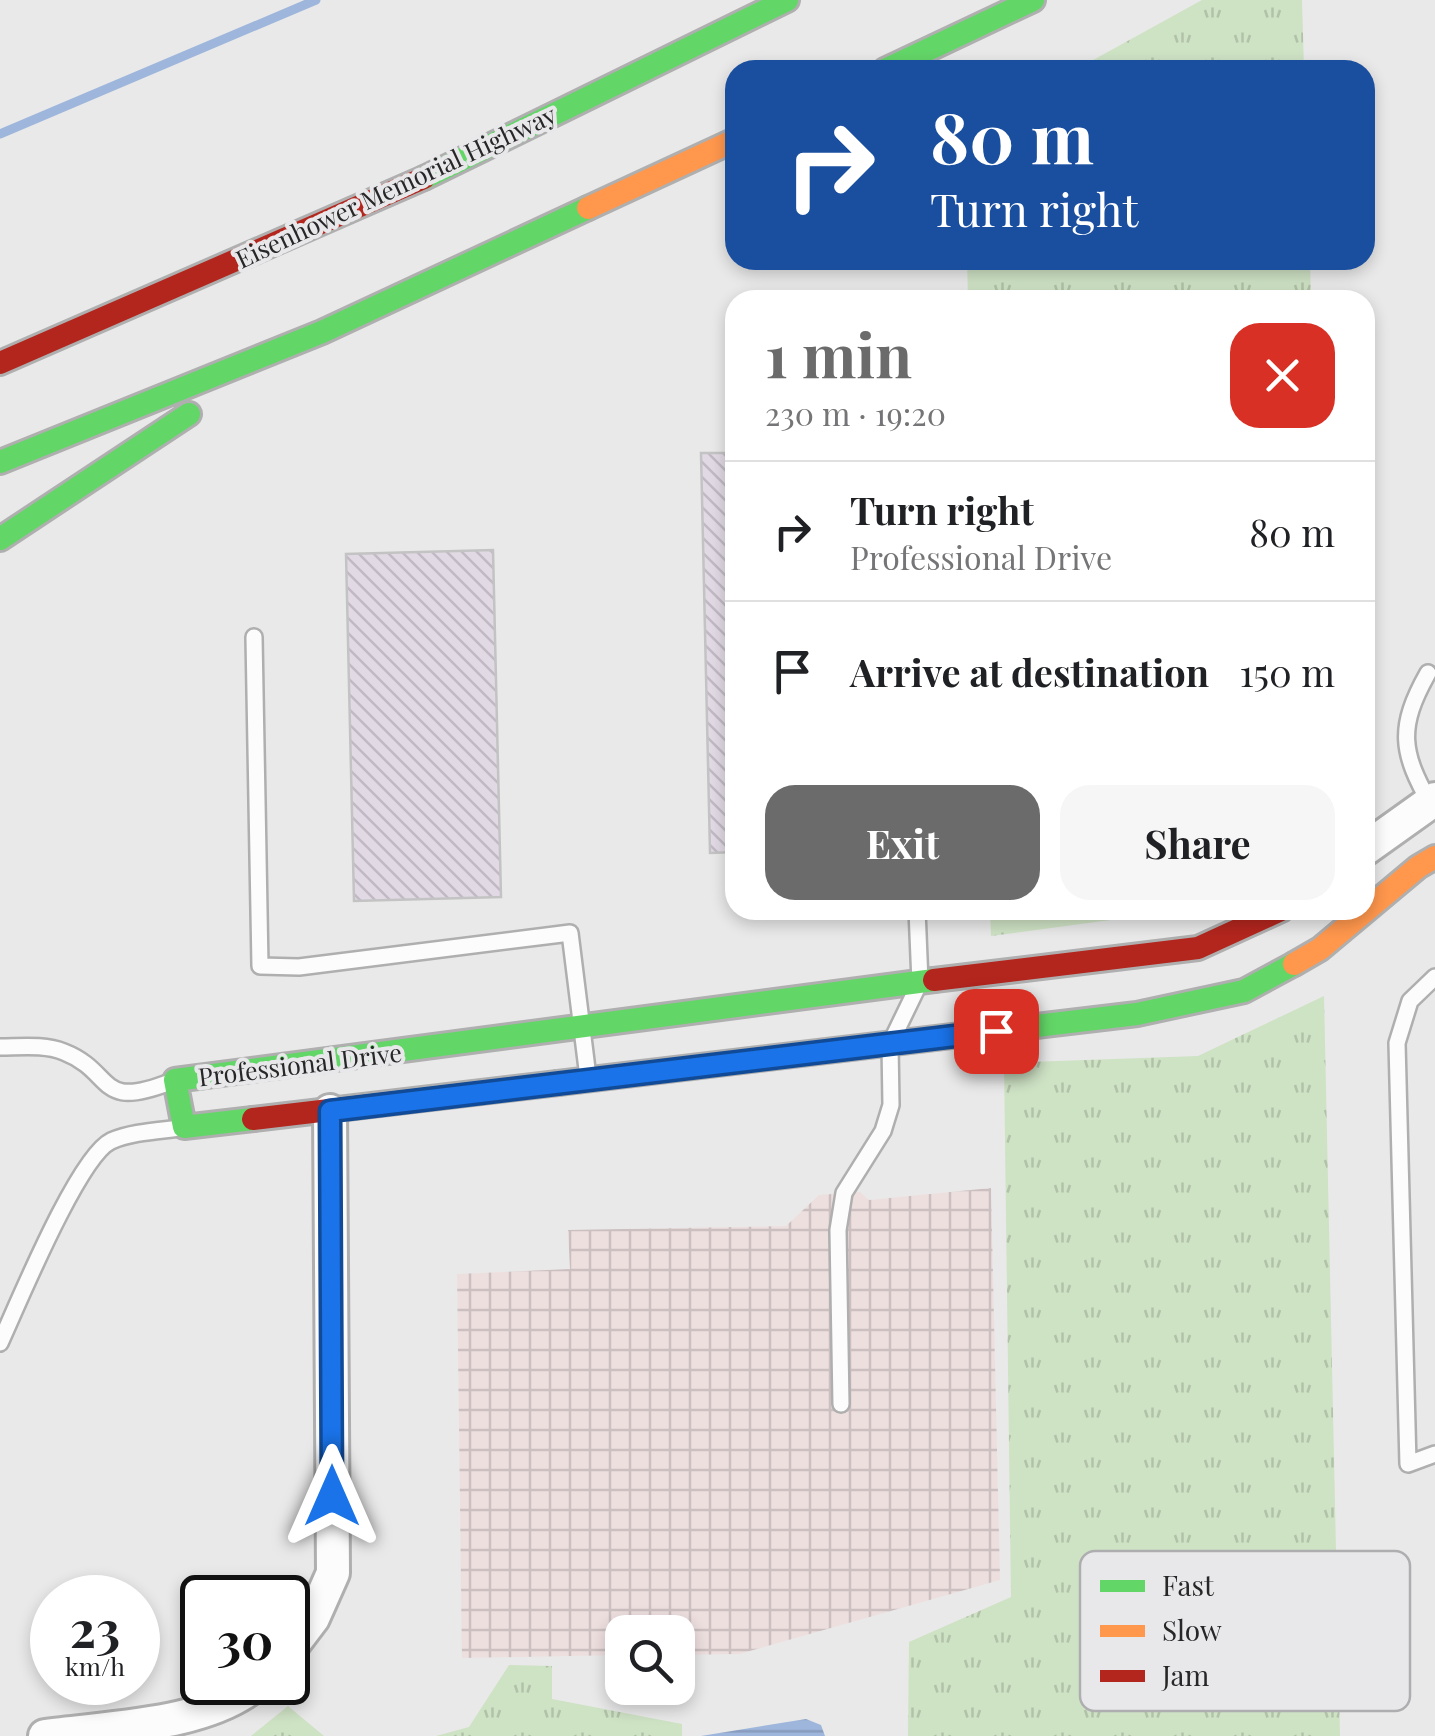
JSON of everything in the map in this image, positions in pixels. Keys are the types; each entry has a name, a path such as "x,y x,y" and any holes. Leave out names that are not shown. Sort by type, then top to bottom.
{"main road":[{"name":"Eisenhower Memorial Highway","path":"0,364 412,184 788,0"},
{"path":"906,60 1033,0"},
{"path":"0,462 322,332 725,145"},
{"path":"0,539 135,447 322,332"},
{"name":"Professional Drive","path":"1375,903 1435,857"},
{"name":"Professional Drive","path":"1259,920 1198,948 175,1080 184,1127 1137,1014 1244,990 1320,949 1355,920"}],"street":[{"path":"1375,842 1433,804"},
{"path":"310,1622 333,1573 330,1111"},
{"path":"45,1736 201,1714 219,1705"}],"lane":[{"path":"254,637 260,966 298,967 570,933 588,1081"},
{"path":"1428,673 1414,697 1406,736 1409,766 1433,804"},
{"path":"842,1404 838,1230 844,1194 883,1131 891,1106 890,1044 920,982 917,920"},
{"path":"1435,977 1410,1001 1397,1043 1408,1464 1435,1454"},
{"path":"0,1047 42,1047 64,1052 85,1064 116,1092 149,1090 175,1080"},
{"path":"0,1343 94,1154 110,1142 184,1127"}],"shaded area":[{"path":"991,1188 1000,1580 739,1654 695,1655 695,1615 605,1615 605,1655 462,1658 457,1274 570,1269 568,1230 786,1226 819,1195 860,1192 869,1200"}],"green space":[{"path":"1202,0 1302,0 1304,60 1093,60"},
{"path":"967,270 1310,270 1311,290 968,290"},
{"path":"990,920 1110,920 991,936"},
{"path":"1324,996 1336,1551 1080,1551 1080,1711 1339,1711 1340,1736 908,1736 909,1642 1011,1597 1004,1063 1198,1056"},
{"path":"509,1665 552,1666 552,1699 682,1724 682,1736 436,1736 469,1727"},
{"path":"288,1706 324,1736 251,1736"}],"water":[{"path":"806,1719 821,1725 825,1736 701,1736"}],"building":[{"path":"701,453 725,453 725,852 710,853"},
{"path":"493,550 501,897 354,901 346,554"}],"waterway":[{"path":"0,134 316,0"}],"traffic: fast":[{"path":"424,178 787,0"},
{"path":"906,60 1033,0"},
{"path":"0,462 322,332 588,208"},
{"path":"0,539 189,414"},
{"path":"558,1083 1137,1014 1244,991 1294,964"},
{"path":"253,1119 184,1127 175,1080 934,980"}],"traffic: slow":[{"path":"588,208 725,145"},
{"path":"1375,903 1435,857"},
{"path":"1294,964 1320,949 1355,920"}],"traffic: jam":[{"path":"0,363 424,178"},
{"path":"934,980 1198,948 1259,920"},
{"path":"253,1119 558,1083"}],"route":[{"path":"332,1496 330,1111 996,1031"}]}
